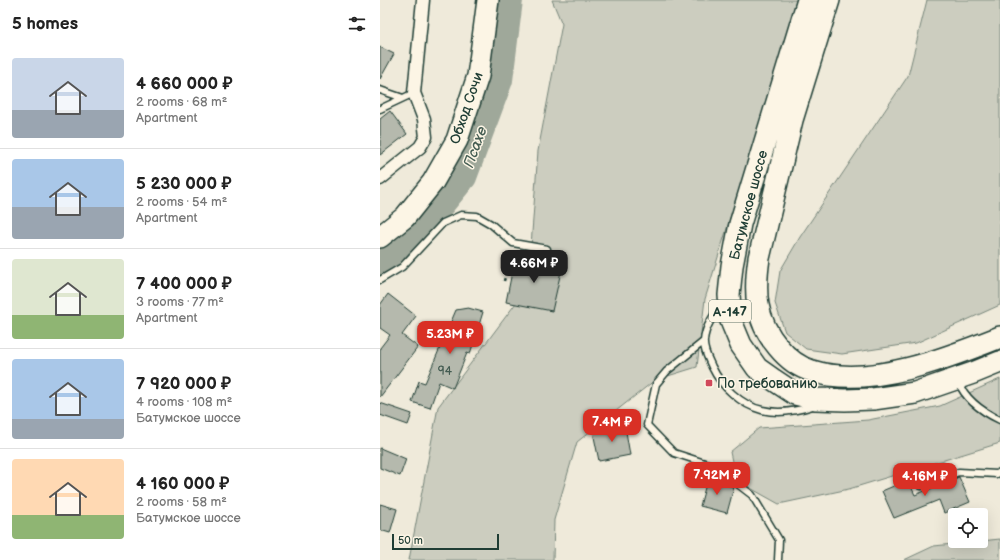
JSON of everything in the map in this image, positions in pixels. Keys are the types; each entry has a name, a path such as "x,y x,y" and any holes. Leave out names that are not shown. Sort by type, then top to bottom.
{"highway":[{"name":"Обход Сочи","path":"380,237 405,217 433,182 457,140 478,76 488,0"},
{"name":"Батумское шоссе","path":"808,0 740,224 732,266 729,295 731,322 741,345 757,368 795,394 816,399 873,399 915,392 1000,362"},
{"name":"Батумское шоссе","path":"829,0 792,120 759,258 756,276 756,296 761,317 771,339 786,357 796,364 812,371 844,377 865,376 913,368 959,353 1000,337"}],"street":[{"path":"380,179 420,147 426,136 424,119 414,93 423,0"}],"lane":[{"path":"380,90 403,98"},
{"path":"380,109 414,93"},
{"path":"380,280 402,267 443,223 461,215 477,216 491,224 513,243 547,249"},
{"path":"729,295 708,326 703,342 667,371 656,384 647,425 674,453 714,466 752,495 779,540 778,560"},
{"path":"703,342 714,371 723,384 732,394 744,402 761,410 782,412 805,408 831,399"},
{"path":"957,378 961,388 974,403 985,412 1000,420"},
{"path":"921,486 959,472 996,474 1000,472"}],"path":[{"path":"504,281 513,243"}],"shaded area":[{"path":"552,0 798,0 705,299 697,367 655,380 577,442 554,520 553,560 409,560 438,407 528,287 538,151 562,24"},
{"path":"927,0 1000,0 1000,305 916,343 842,354 806,349 785,332 775,303 780,271 800,237 908,76"},
{"path":"1000,379 1000,443 849,489 779,504 736,480 730,452 759,428 868,420 940,406"},
{"path":"1000,539 1000,560 904,560 934,546 948,545 948,548 988,548 988,540"}],"building":[{"path":"380,47 394,54 380,79"},
{"path":"390,111 407,134 380,155 380,119"},
{"path":"515,257 562,267 552,311 506,302"},
{"path":"388,294 416,316 402,335 418,347 380,397 380,348 390,335 380,328 380,305"},
{"path":"468,308 483,312 470,354 467,353 453,388 439,382 430,408 412,402 419,381 425,383 456,310"},
{"path":"380,403 412,414 408,425 380,415"},
{"path":"625,426 630,455 599,461 593,432"},
{"path":"380,448 406,459 400,476 380,468"},
{"path":"959,477 970,502 956,508 948,508 948,511 944,513 939,500 894,518 882,491 908,480 915,495"},
{"path":"707,480 734,487 727,513 700,506"},
{"path":"380,504 397,509 390,533 380,530"}],"waterway":[{"name":"Псахе","path":"380,263 434,214 464,177 500,80 510,0"}],"place":[{"name":"По требованию","path":"709,383"}]}
